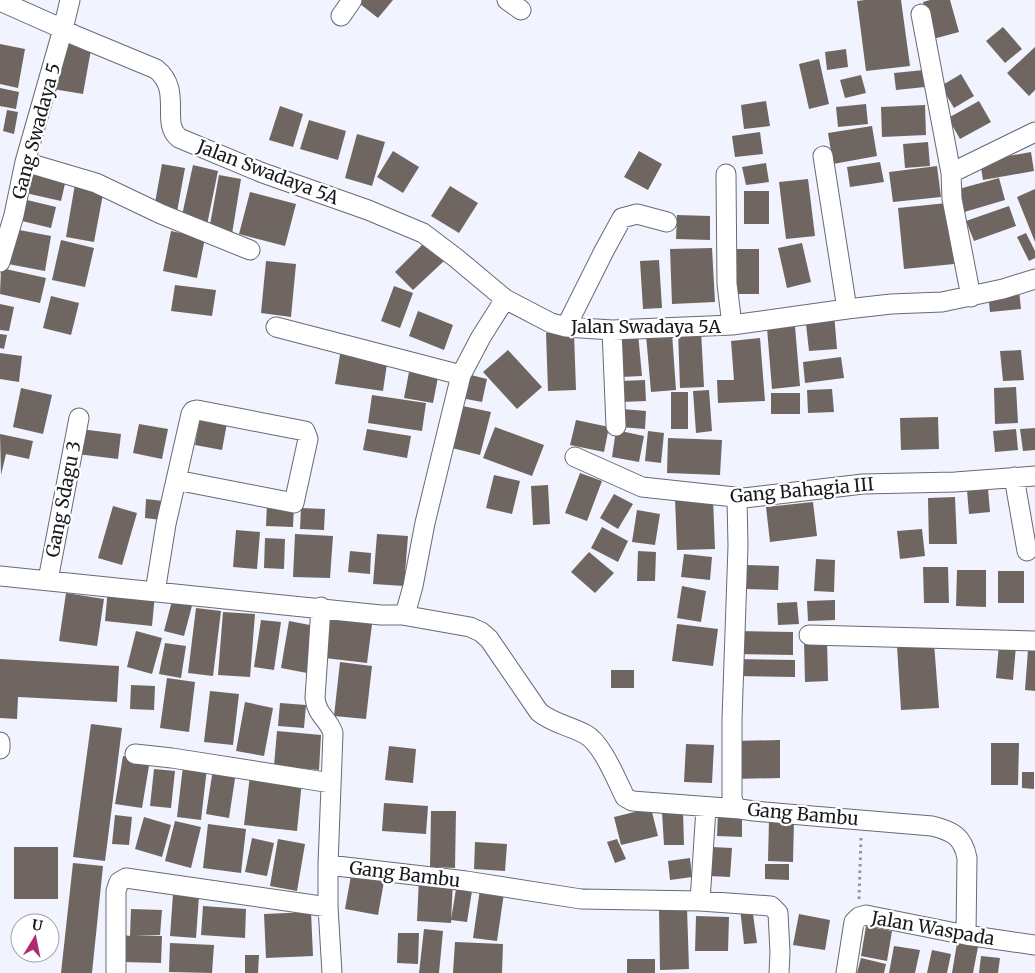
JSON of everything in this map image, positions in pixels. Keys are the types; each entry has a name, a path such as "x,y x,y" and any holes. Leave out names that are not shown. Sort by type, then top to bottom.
{"street":[{"path":"63,28 70,0"},
{"path":"341,16 352,0"},
{"name":"Jalan Swadaya 5A","path":"0,1 63,28 74,35 156,69 163,74 171,94 172,130 179,138 263,173 368,210 423,233 505,299 551,323 566,328 612,330 732,325 847,309 942,302 971,297 1035,279"},
{"path":"921,14 951,173 952,199 971,297"},
{"name":"Gang Swadaya 5","path":"0,262 63,28"},
{"path":"951,173 1035,132"},
{"path":"823,156 847,309"},
{"path":"26,162 96,183 161,214 250,250"},
{"path":"726,174 727,284 732,325"},
{"path":"566,328 622,218 637,214 667,222"},
{"path":"402,615 406,612 413,586 425,523 461,375 481,337 505,299"},
{"path":"276,327 461,375"},
{"path":"612,330 616,426"},
{"path":"155,592 176,480 193,411 197,410 305,431 307,434 308,439 294,503 176,480"},
{"name":"Gang Sdagu 3","path":"48,580 79,418"},
{"name":"Gang Bahagia III","path":"575,457 642,487 738,498 863,484 954,482 1035,476"},
{"path":"1014,478 1027,551"},
{"name":"Gang Bambu","path":"738,498 736,506 738,546 732,719 732,796 734,805 740,809 948,829 960,839 967,858 966,935"},
{"path":"0,576 321,607 381,615 402,615 470,627 489,639 538,712 545,717 587,734 598,746 625,796 632,801 706,808 740,809"},
{"path":"321,607 315,698 316,707 320,714 329,722 333,733 328,865 328,907 332,973"},
{"path":"808,635 1035,641"},
{"path":"0,742 0,749"},
{"path":"135,754 330,783"},
{"path":"700,901 706,808"},
{"name":"Gang Bambu","path":"328,865 466,880 581,899 700,901 772,906 778,914 779,973"},
{"path":"116,973 116,891 119,882 126,878 328,907"},
{"name":"Jalan Waspada","path":"846,973 854,922 859,917 866,915 966,935 1035,944"}],"path":[{"path":"859,917 861,820"}],"building":[{"path":"355,0 393,0 378,18"},
{"path":"901,0 910,66 866,71 857,1"},
{"path":"950,0 959,32 933,39 923,2"},
{"path":"1003,27 1022,49 1005,63 986,41"},
{"path":"61,39 92,44 83,94 53,89"},
{"path":"0,44 25,49 18,88 0,84"},
{"path":"1035,47 1035,90 1029,96 1007,73"},
{"path":"846,49 848,67 827,70 825,52"},
{"path":"819,59 829,104 809,109 799,64"},
{"path":"924,70 925,87 896,90 894,73"},
{"path":"961,74 974,96 954,108 941,86"},
{"path":"861,75 866,93 845,98 840,80"},
{"path":"0,88 19,92 16,109 0,106"},
{"path":"766,101 770,126 744,129 741,105"},
{"path":"979,101 991,122 960,139 948,118"},
{"path":"866,104 868,124 838,127 836,107"},
{"path":"925,105 926,135 882,137 881,107"},
{"path":"280,106 303,114 293,147 269,140"},
{"path":"7,110 18,112 14,134 3,131"},
{"path":"309,120 346,131 338,160 300,149"},
{"path":"872,126 877,156 833,164 828,133"},
{"path":"760,132 763,154 735,157 732,136"},
{"path":"357,134 385,142 372,186 345,178"},
{"path":"928,142 930,166 905,168 903,144"},
{"path":"393,151 419,167 403,193 377,177"},
{"path":"639,151 662,164 648,190 624,177"},
{"path":"1031,152 1034,171 983,180 980,161"},
{"path":"880,162 884,182 850,187 847,167"},
{"path":"766,163 769,182 746,185 742,167"},
{"path":"162,164 185,168 177,212 154,208"},
{"path":"193,165 218,171 207,225 181,220"},
{"path":"27,166 67,175 61,201 21,192"},
{"path":"937,166 941,197 893,202 889,172"},
{"path":"219,175 241,179 232,234 209,230"},
{"path":"999,178 1005,200 961,213 955,190"},
{"path":"808,179 815,236 786,239 779,182"},
{"path":"75,184 104,189 94,242 66,237"},
{"path":"450,186 478,203 459,233 431,216"},
{"path":"1035,189 1035,242 1017,197"},
{"path":"744,191 769,191 769,224 744,224"},
{"path":"250,192 296,204 285,246 239,234"},
{"path":"27,200 56,207 51,228 22,221"},
{"path":"947,203 954,264 904,269 898,208"},
{"path":"1009,206 1016,226 974,241 966,221"},
{"path":"677,215 710,216 710,240 676,239"},
{"path":"14,229 51,236 45,271 8,264"},
{"path":"171,231 205,238 197,278 163,271"},
{"path":"1026,233 1035,251 1035,258 1029,261 1017,237"},
{"path":"61,240 94,248 85,287 52,280"},
{"path":"425,242 444,261 413,290 395,272"},
{"path":"802,243 811,282 787,288 778,248"},
{"path":"712,248 715,302 672,304 670,249"},
{"path":"736,249 759,249 759,294 736,294"},
{"path":"659,260 662,308 643,309 640,261"},
{"path":"266,261 296,264 291,317 261,313"},
{"path":"1,268 46,278 40,303 0,294"},
{"path":"175,285 216,290 212,316 171,311"},
{"path":"394,286 413,293 400,328 381,321"},
{"path":"1019,290 1021,309 990,312 988,293"},
{"path":"51,296 79,303 71,335 43,328"},
{"path":"0,304 14,307 9,331 0,330"},
{"path":"418,311 453,325 444,350 409,336"},
{"path":"834,313 837,349 809,351 805,315"},
{"path":"795,326 800,386 772,389 767,328"},
{"path":"701,330 704,387 680,388 678,331"},
{"path":"546,333 574,333 576,390 548,391"},
{"path":"638,333 642,376 621,377 618,334"},
{"path":"672,333 676,390 651,392 646,335"},
{"path":"0,334 7,335 4,349 0,348"},
{"path":"760,338 765,401 718,403 717,380 734,380 731,341"},
{"path":"341,349 388,357 383,391 335,384"},
{"path":"508,350 542,387 517,409 483,372"},
{"path":"1021,350 1024,380 1003,381 1000,351"},
{"path":"0,353 22,356 19,382 0,379"},
{"path":"841,357 844,378 805,383 803,362"},
{"path":"410,367 439,372 433,403 404,398"},
{"path":"467,374 487,379 482,402 461,398"},
{"path":"645,380 646,401 621,402 620,381"},
{"path":"1016,387 1018,423 995,424 994,388"},
{"path":"21,388 52,395 43,434 13,427"},
{"path":"832,389 834,412 808,413 807,390"},
{"path":"709,390 712,431 696,433 693,391"},
{"path":"671,392 688,392 688,429 671,429"},
{"path":"771,393 800,393 800,414 771,414"},
{"path":"372,395 426,403 422,431 368,423"},
{"path":"458,405 491,412 480,455 448,447"},
{"path":"622,409 646,411 645,429 620,427"},
{"path":"938,417 939,449 901,450 900,418"},
{"path":"200,418 227,423 222,450 195,445"},
{"path":"576,420 609,427 604,452 570,445"},
{"path":"139,424 168,429 162,459 133,453"},
{"path":"495,427 544,445 532,476 483,458"},
{"path":"1035,428 1035,450 1023,451 1020,429"},
{"path":"80,429 121,434 118,459 77,454"},
{"path":"367,429 411,436 407,458 363,450"},
{"path":"1016,429 1018,450 995,452 993,431"},
{"path":"616,430 644,436 639,462 612,457"},
{"path":"648,431 664,433 661,463 645,461"},
{"path":"0,434 33,441 29,459 6,454 1,475"},
{"path":"668,438 722,440 720,475 667,473"},
{"path":"580,473 602,481 587,521 565,513"},
{"path":"494,475 520,481 512,514 486,508"},
{"path":"548,485 550,524 533,525 531,486"},
{"path":"988,489 990,512 969,514 967,490"},
{"path":"614,494 633,504 618,529 600,518"},
{"path":"713,497 715,549 677,550 675,498"},
{"path":"955,497 957,544 929,544 928,498"},
{"path":"146,499 163,501 161,520 145,518"},
{"path":"813,502 817,536 770,542 766,507"},
{"path":"267,504 294,505 293,527 266,526"},
{"path":"113,506 137,513 122,565 98,558"},
{"path":"301,508 325,509 324,530 300,529"},
{"path":"637,510 660,514 655,545 632,542"},
{"path":"602,527 628,541 618,562 591,548"},
{"path":"922,529 925,556 900,559 897,531"},
{"path":"236,530 260,532 257,569 233,567"},
{"path":"295,534 333,536 330,578 293,577"},
{"path":"377,534 408,536 404,586 373,584"},
{"path":"265,538 285,539 284,569 264,568"},
{"path":"350,551 371,553 370,574 348,572"},
{"path":"638,551 656,552 655,581 637,581"},
{"path":"589,552 614,573 595,593 571,572"},
{"path":"684,554 712,557 710,580 681,577"},
{"path":"816,559 835,560 834,592 814,591"},
{"path":"745,565 779,566 778,590 745,589"},
{"path":"923,567 948,567 949,603 924,603"},
{"path":"957,570 986,570 986,607 956,606"},
{"path":"998,571 1024,571 1024,603 998,603"},
{"path":"682,586 706,591 701,622 677,618"},
{"path":"108,588 155,594 152,626 105,621"},
{"path":"66,593 104,599 97,646 59,641"},
{"path":"173,597 193,602 184,636 164,631"},
{"path":"835,600 835,620 808,621 807,601"},
{"path":"797,602 799,624 778,625 777,603"},
{"path":"196,608 221,611 213,676 188,673"},
{"path":"223,612 255,614 250,677 218,675"},
{"path":"330,612 373,617 367,663 325,658"},
{"path":"261,620 281,622 274,670 254,667"},
{"path":"289,621 315,626 307,673 281,668"},
{"path":"677,624 718,629 713,666 672,661"},
{"path":"136,631 162,638 152,674 127,667"},
{"path":"735,631 793,632 793,655 735,654"},
{"path":"804,640 827,640 828,681 805,682"},
{"path":"165,643 186,646 181,678 159,674"},
{"path":"934,643 939,708 901,710 897,646"},
{"path":"999,644 1016,646 1013,680 996,678"},
{"path":"1028,650 1035,651 1035,691 1025,690"},
{"path":"0,659 119,666 117,702 18,697 17,719 0,718"},
{"path":"734,659 795,660 795,677 734,676"},
{"path":"340,662 372,666 366,719 334,716"},
{"path":"611,670 634,670 634,688 611,688"},
{"path":"167,678 195,682 189,732 160,728"},
{"path":"131,685 155,686 154,710 130,709"},
{"path":"210,691 239,694 233,745 204,742"},
{"path":"245,702 273,708 264,756 236,751"},
{"path":"280,703 306,705 304,728 278,726"},
{"path":"91,724 122,728 105,861 73,857"},
{"path":"277,731 321,735 319,770 274,766"},
{"path":"780,740 780,778 734,779 733,741"},
{"path":"991,743 1019,743 1018,785 991,785"},
{"path":"686,744 714,745 712,783 684,782"},
{"path":"389,746 416,749 413,783 385,780"},
{"path":"123,756 150,760 142,808 115,804"},
{"path":"183,766 207,768 201,820 177,817"},
{"path":"154,769 175,771 171,808 150,806"},
{"path":"213,769 236,772 229,818 206,814"},
{"path":"1022,772 1034,772 1034,789 1022,788"},
{"path":"250,775 302,781 297,831 244,825"},
{"path":"384,803 428,806 426,834 382,831"},
{"path":"651,808 658,836 621,845 614,817"},
{"path":"431,811 456,811 455,868 430,867"},
{"path":"683,811 684,845 664,845 662,812"},
{"path":"718,813 742,814 742,837 717,836"},
{"path":"115,815 132,817 129,845 112,844"},
{"path":"144,817 171,825 162,857 135,849"},
{"path":"769,819 794,820 793,862 768,861"},
{"path":"175,821 201,827 191,868 165,861"},
{"path":"208,824 246,829 241,873 203,868"},
{"path":"252,838 274,843 267,876 245,872"},
{"path":"278,839 305,844 297,891 270,886"},
{"path":"617,839 626,859 615,863 607,842"},
{"path":"475,842 507,844 505,871 474,869"},
{"path":"14,847 58,847 58,899 14,899"},
{"path":"712,847 732,848 730,877 709,876"},
{"path":"690,858 692,877 670,880 668,861"},
{"path":"73,863 103,866 92,973 61,973"},
{"path":"765,864 789,864 789,880 765,879"},
{"path":"352,870 385,876 378,915 345,909"},
{"path":"419,877 453,880 451,923 417,921"},
{"path":"456,889 472,891 467,922 451,920"},
{"path":"480,889 504,893 497,941 473,938"},
{"path":"173,894 199,896 196,938 170,936"},
{"path":"203,906 246,909 245,938 201,935"},
{"path":"752,907 757,943 744,944 740,908"},
{"path":"687,908 689,969 660,970 659,909"},
{"path":"131,909 162,910 160,935 135,935 162,936 161,963 123,962 124,935 130,936"},
{"path":"311,912 313,956 266,958 264,914"},
{"path":"799,914 830,920 825,950 793,945"},
{"path":"696,916 729,917 728,951 695,951"},
{"path":"866,926 892,931 887,961 861,956"},
{"path":"424,929 443,931 439,973 419,973"},
{"path":"398,933 419,933 418,964 397,963"},
{"path":"455,942 503,944 502,973 453,973"},
{"path":"170,943 214,945 212,973 169,972"},
{"path":"957,943 978,947 973,973 952,973"},
{"path":"894,946 920,950 915,973 889,973"},
{"path":"932,950 951,954 947,973 927,973"},
{"path":"245,955 259,955 258,973 245,973"},
{"path":"981,956 1000,958 998,973 979,973"},
{"path":"861,958 886,964 884,973 857,973"},
{"path":"627,959 655,959 655,973 627,973"}]}
